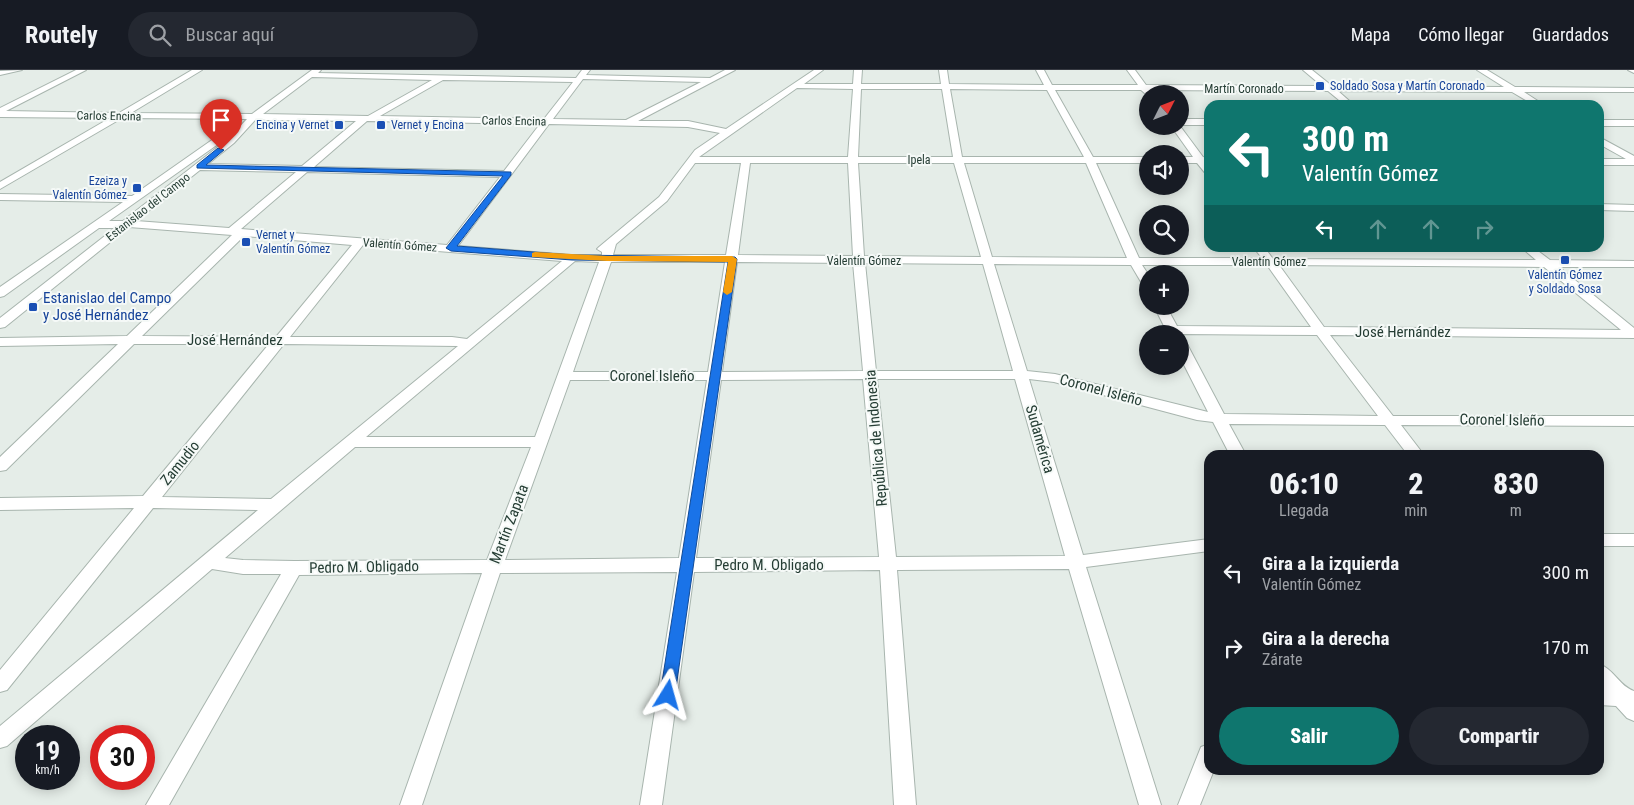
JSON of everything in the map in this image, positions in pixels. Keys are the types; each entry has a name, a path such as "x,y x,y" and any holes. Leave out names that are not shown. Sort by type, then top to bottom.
{"street":[{"path":"0,74 18,70"},
{"path":"0,113 82,70"},
{"path":"0,186 198,70"},
{"name":"Estanislao del Campo","path":"2,321 199,167 231,141 254,117 317,70"},
{"path":"0,466 130,340 236,233 304,169 367,119 442,77 451,70"},
{"path":"627,123 732,70"},
{"path":"603,254 663,199 698,152 819,70"},
{"name":"República de Indonesia","path":"858,70 854,160 859,261 888,564 905,805"},
{"name":"Sudamérica","path":"943,70 958,160 1076,562 1150,805"},
{"path":"1040,70 1090,160 1139,269"},
{"path":"1131,70 1142,85"},
{"path":"1307,70 1344,100"},
{"path":"1481,70 1531,100"},
{"path":"309,75 442,77 582,76 711,80"},
{"path":"451,248 582,76"},
{"name":"Martín Coronado","path":"793,86 1139,91"},
{"name":"Martín Coronado","path":"1189,91 1634,90"},
{"name":"Carlos Encina","path":"0,113 688,124 728,132"},
{"path":"0,292 220,138 254,117"},
{"path":"1189,122 1204,122"},
{"path":"1604,123 1634,123"},
{"path":"1183,135 1204,159"},
{"path":"1604,143 1634,161"},
{"name":"Ipela","path":"691,160 1139,160"},
{"path":"651,805 746,160"},
{"path":"1189,160 1204,160"},
{"path":"1604,162 1634,161"},
{"path":"199,167 508,174"},
{"path":"0,197 132,199"},
{"path":"1604,208 1634,208"},
{"name":"Valentín Gómez","path":"96,225 127,224 572,258 603,254 859,261 1634,264"},
{"name":"Zamudio","path":"0,684 360,242"},
{"path":"1263,252 1321,332 1412,450"},
{"path":"1533,252 1634,334"},
{"name":"Martín Zapata","path":"411,805 494,565 565,376 603,254"},
{"path":"0,739 275,505 572,258"},
{"name":"José Hernández","path":"1189,332 1634,334"},
{"name":"José Hernández","path":"0,342 279,340 452,341 469,343"},
{"path":"1189,361 1235,450"},
{"name":"Coronel Isleño","path":"565,376 1022,374 1055,378 1219,419 1634,421"},
{"path":"351,442 541,442"},
{"path":"0,504 148,502 275,505"},
{"path":"1604,540 1634,540"},
{"name":"Pedro M. Obligado","path":"209,562 242,567 294,568 1076,562 1204,547"},
{"path":"157,805 294,568"},
{"path":"1604,677 1630,703"},
{"path":"1604,697 1630,703"},
{"path":"1189,805 1204,767"}],"slow traffic":[{"path":"535,255 607,259 732,259 727,292"}],"place":[{"name":"Soldado Sosa y Martín Coronado","path":"1320,86"},
{"name":"Encina y Vernet","path":"339,125"},
{"name":"Vernet y Encina","path":"381,125"},
{"name":"Ezeiza y Valentín Gómez","path":"137,188"},
{"name":"Vernet y Valentín Gómez","path":"246,242"},
{"name":"Valentín Gómez y Soldado Sosa","path":"1565,260"},
{"name":"Estanislao del Campo y José Hernández","path":"33,307"}],"route":[{"path":"221,150 199,167 508,174 451,248 572,258 732,259 668,695"}]}
